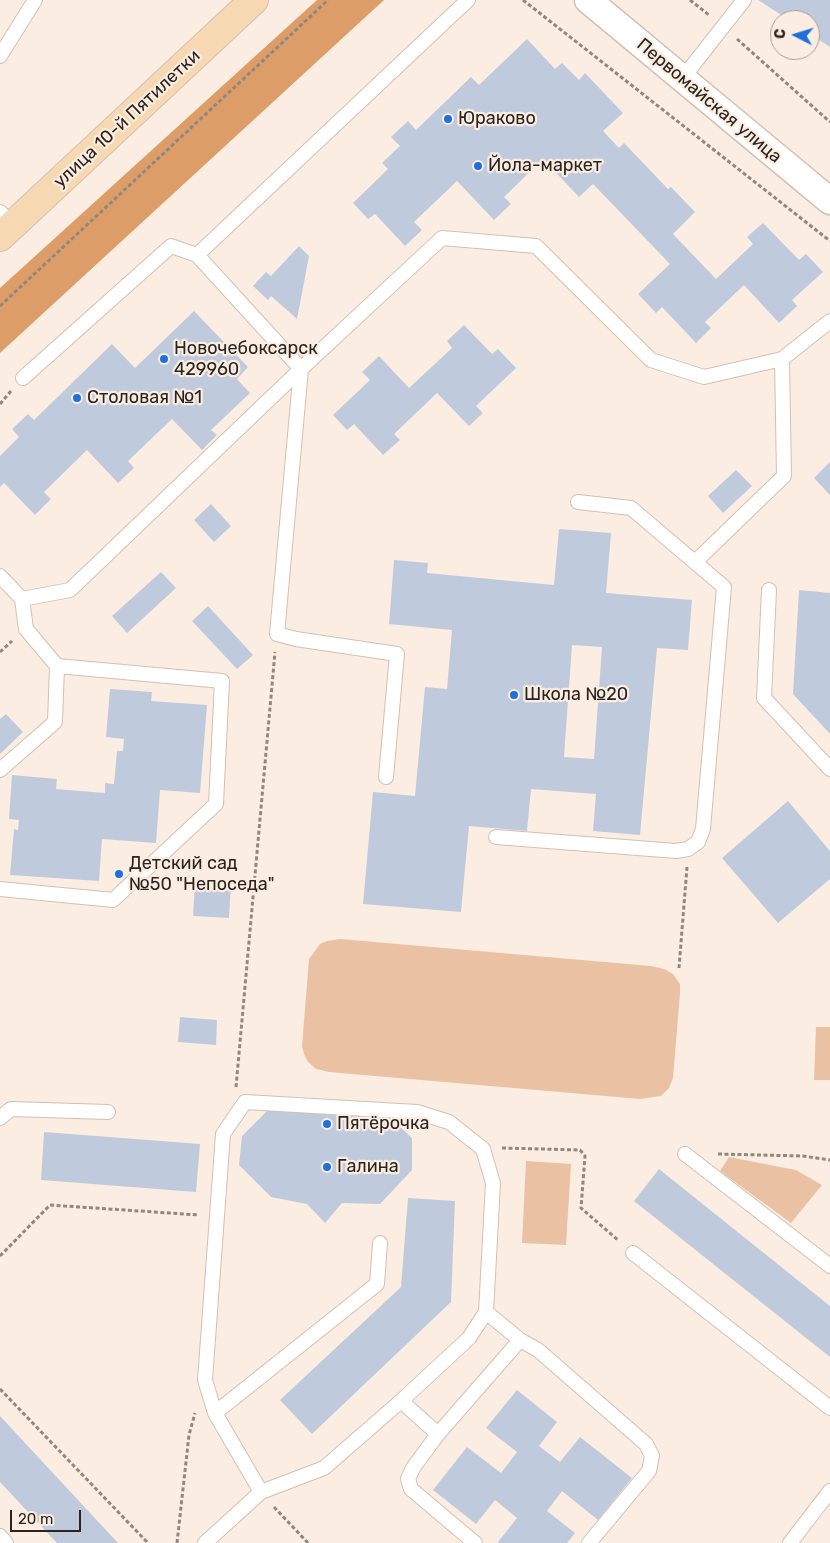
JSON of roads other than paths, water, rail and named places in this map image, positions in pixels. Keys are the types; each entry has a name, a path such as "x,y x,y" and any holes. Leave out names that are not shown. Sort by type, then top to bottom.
{"main road":[{"name":"улица 10-й Пятилетки","path":"4,225 254,0"}],"street":[{"name":"Первомайская улица","path":"588,0 830,200"}],"lane":[{"path":"0,56 35,0"},
{"path":"197,255 468,0"},
{"path":"682,79 744,0"},
{"path":"22,599 70,590 442,238 536,246 651,360 704,377 782,359 830,321"},
{"path":"23,378 171,246 197,255 302,369 277,634 296,639 397,654 386,777"},
{"path":"695,562 784,476 782,359"},
{"path":"496,837 676,851 688,849 698,842 703,829 724,587 631,508 578,502"},
{"path":"0,576 22,599 26,629 57,666 55,722 0,770"},
{"path":"769,590 764,698 830,769"},
{"path":"0,890 114,900 216,804 222,681 57,666"},
{"path":"205,1543 261,1492 324,1468 401,1401 469,1338 486,1312 493,1183 483,1149 449,1122 417,1112 244,1102 223,1134 205,1380 215,1414 261,1492"},
{"path":"0,1118 11,1109 108,1112"},
{"path":"685,1154 830,1266"},
{"path":"215,1414 377,1284 380,1243"},
{"path":"633,1253 830,1408"},
{"path":"486,1312 520,1340 538,1350 646,1444 652,1456 649,1471 589,1543"},
{"path":"475,1543 411,1489 408,1479 413,1468 438,1434 520,1340"},
{"path":"401,1401 438,1434"},
{"path":"790,1543 830,1491"},
{"path":"0,1536 6,1543"}],"place":[{"name":"Юраково","path":"448,119"},
{"name":"Йола-маркет","path":"478,166"},
{"name":"Новочебоксарск 429960","path":"164,359"},
{"name":"Столовая №1","path":"77,398"},
{"name":"Школа №20","path":"514,695"},
{"name":"Детский сад №50 \"Непоседа\"","path":"119,874"},
{"name":"Пятёрочка","path":"327,1124"},
{"name":"Галина","path":"327,1167"}]}
